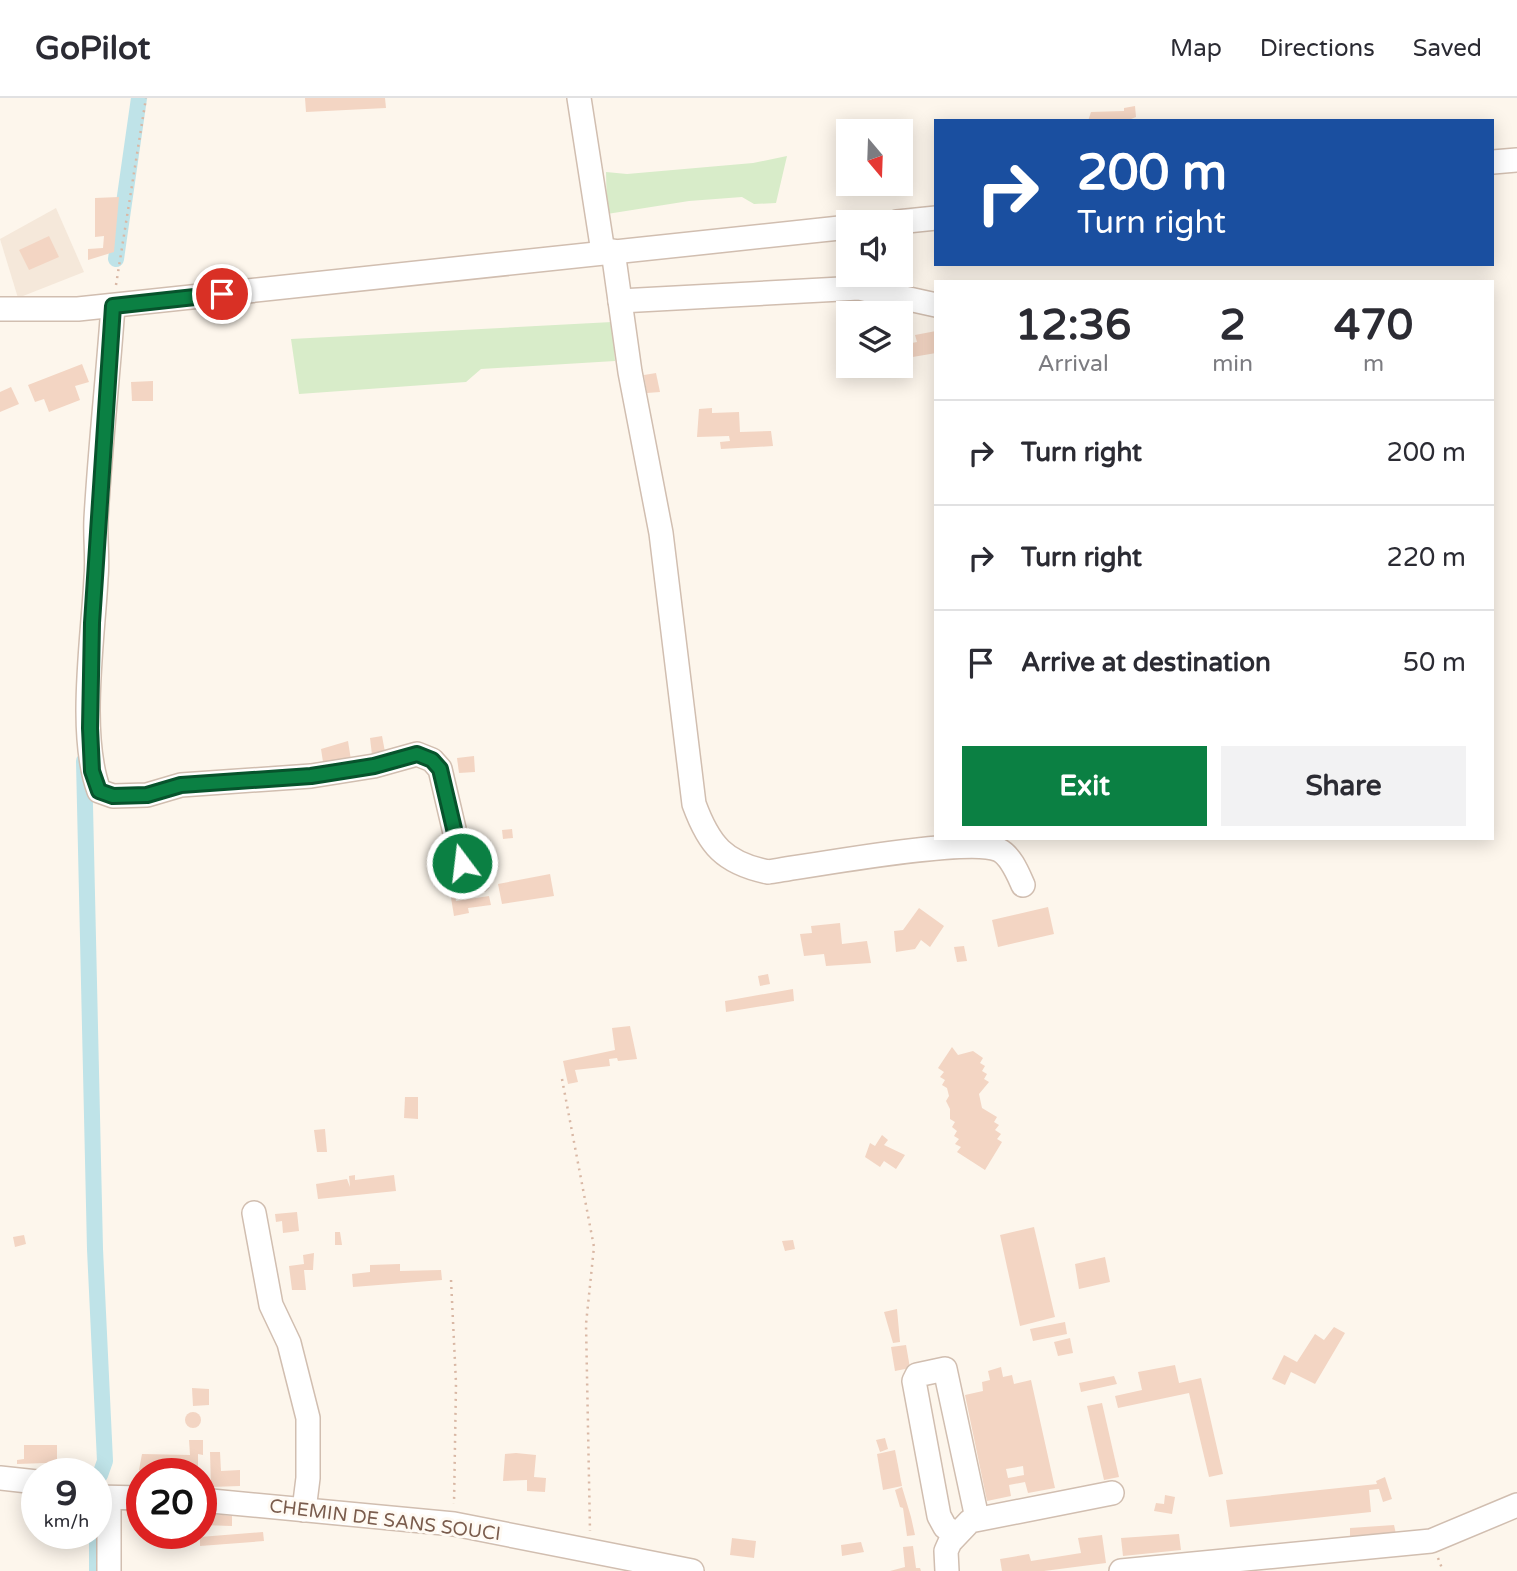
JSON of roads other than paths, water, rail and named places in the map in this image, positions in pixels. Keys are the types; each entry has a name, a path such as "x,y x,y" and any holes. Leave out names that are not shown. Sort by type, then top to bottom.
{"street":[{"path":"579,98 620,301 630,372 661,533 694,804 704,831 721,853 747,867 768,872 956,846 992,847 1003,852 1023,885"},
{"path":"1494,162 1517,160"},
{"path":"913,220 934,218"},
{"path":"0,309 113,306 836,228"},
{"path":"620,301 859,288 934,304"},
{"path":"113,306 92,623 90,728 92,771 99,791 113,796 147,795 181,785 311,776 374,766 417,754 432,760 440,769 462,863 479,880"},
{"path":"254,1213 271,1305 289,1343 308,1418 308,1478 304,1510"},
{"path":"956,1534 945,1527 940,1516 914,1381 917,1375 945,1369 977,1518"},
{"path":"0,1478 21,1480"},
{"path":"947,1571 946,1551 956,1534 977,1518 1112,1493"},
{"name":"CHEMIN DE SANS SOUCI","path":"217,1502 454,1524 692,1571"},
{"path":"1122,1571 1431,1541 1517,1504"},
{"path":"107,1549 109,1571"}],"waterway":[{"path":"116,259 139,98"},
{"path":"84,761 95,1249 105,1458"},
{"path":"97,1549 97,1571"}]}
